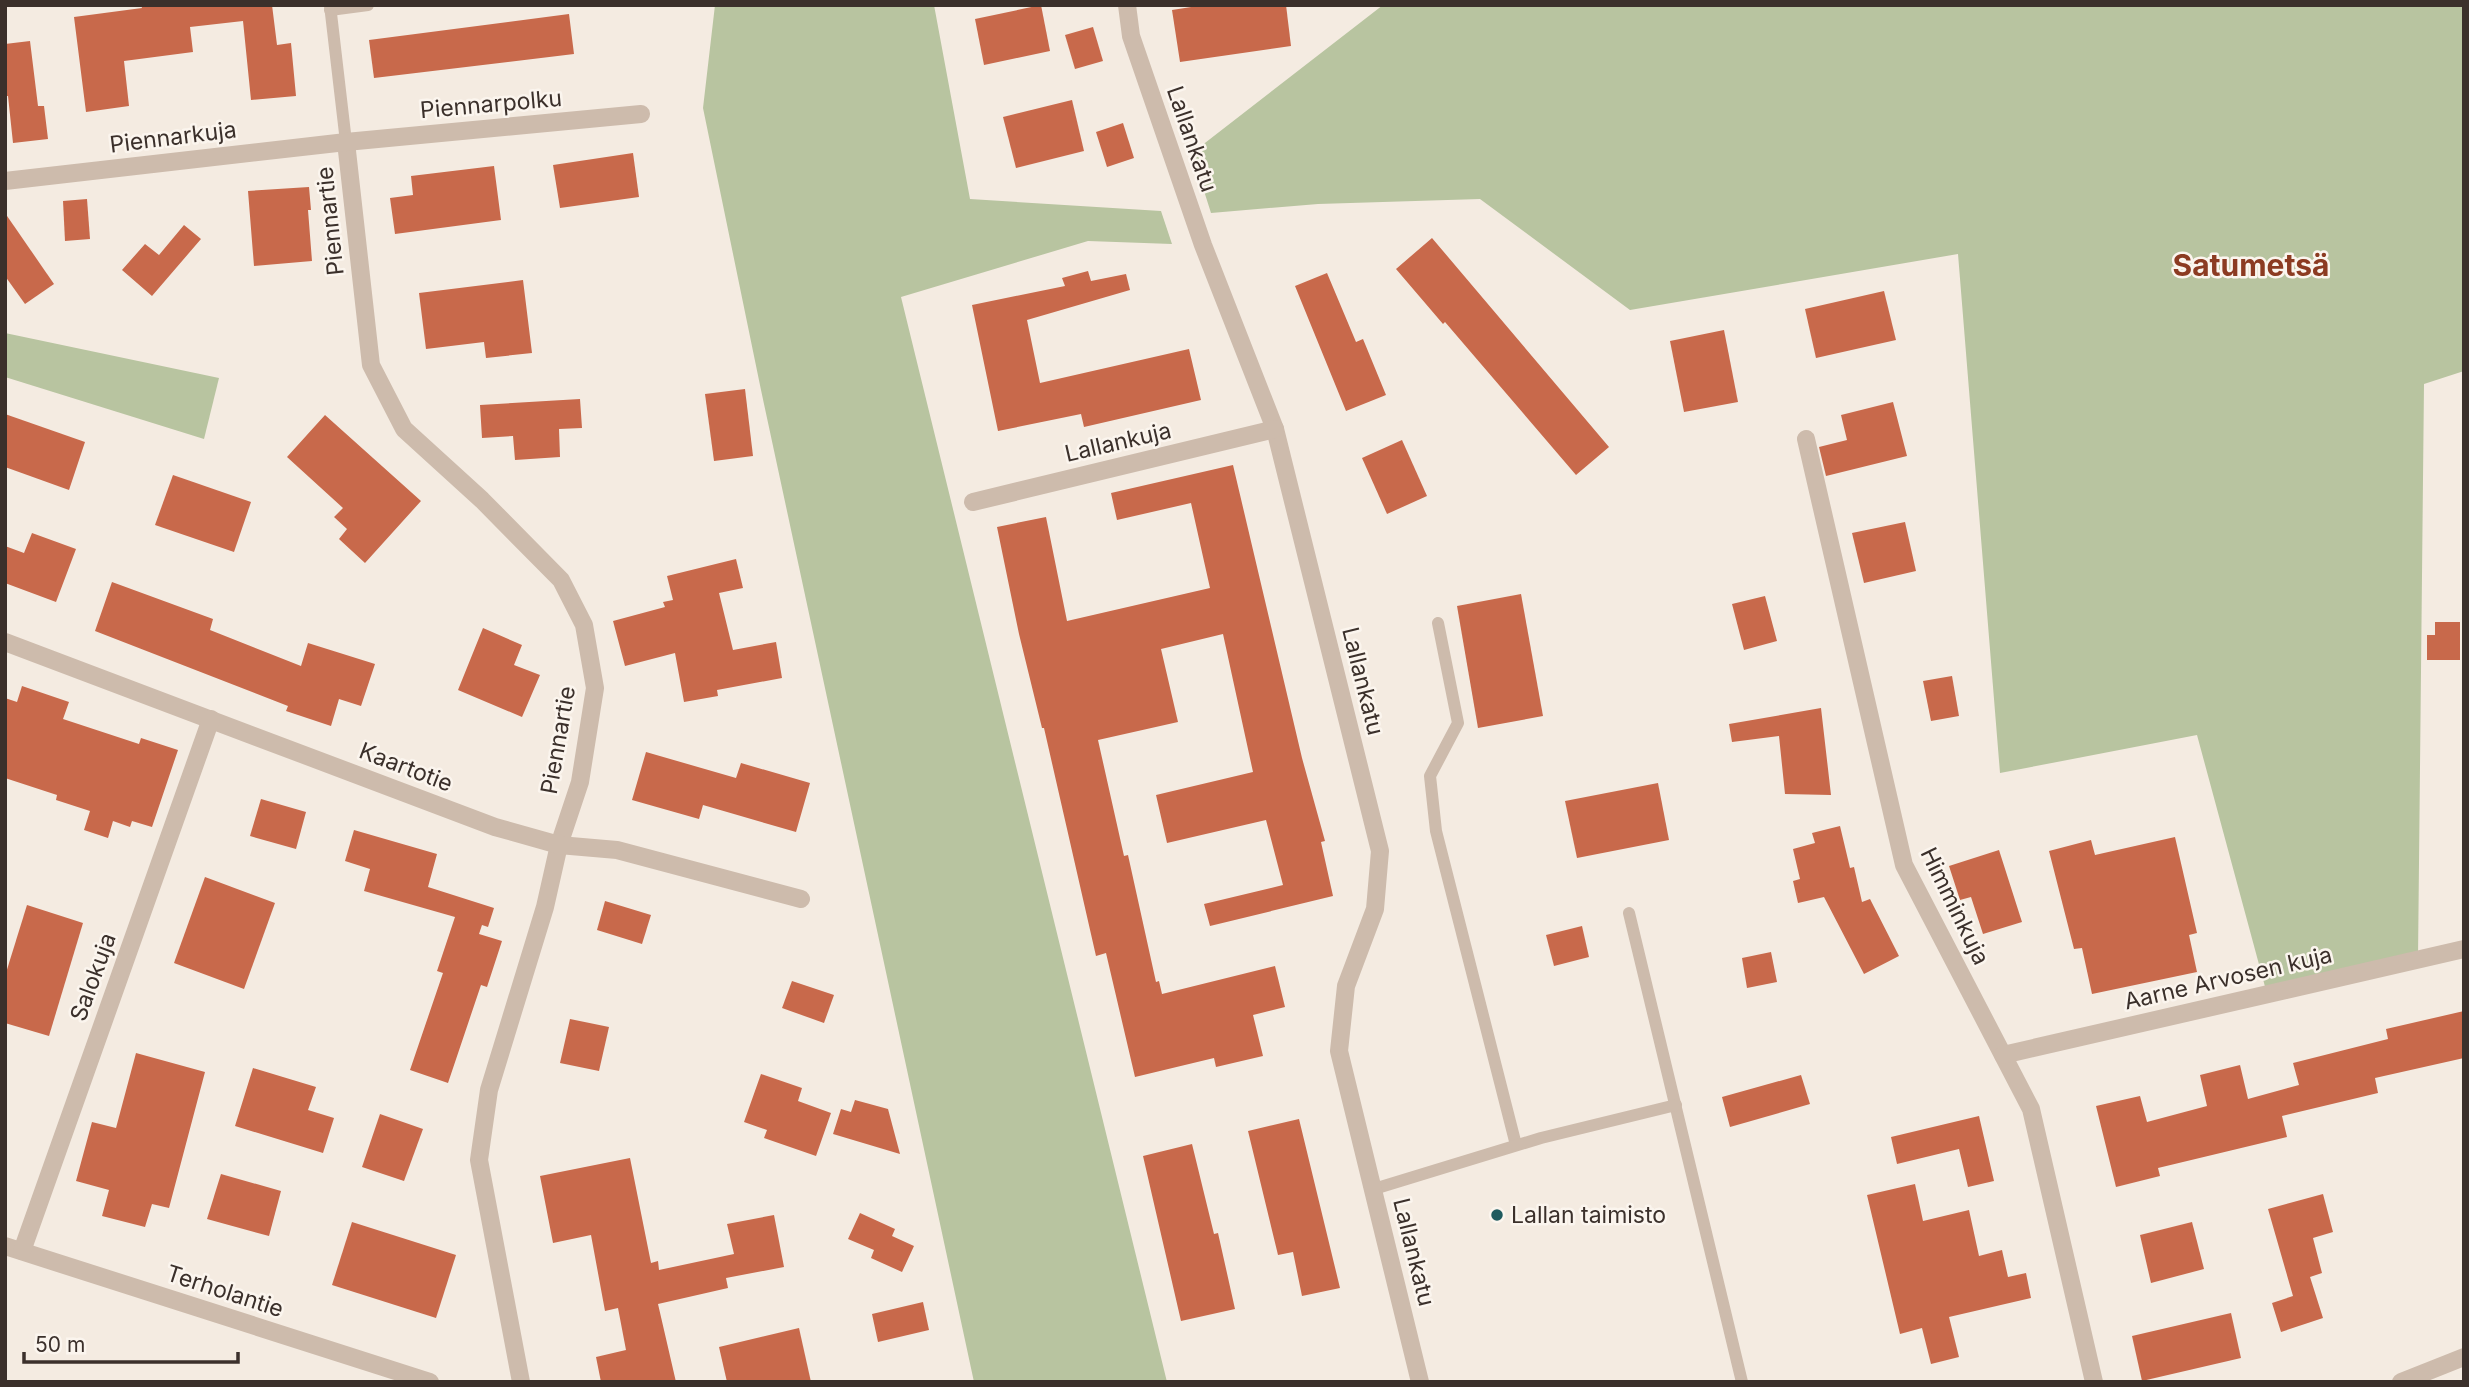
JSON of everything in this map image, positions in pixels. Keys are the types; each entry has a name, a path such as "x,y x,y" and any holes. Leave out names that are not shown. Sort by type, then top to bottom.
{"street":[{"name":"Lallankatu","path":"1127,5 1131,36 1198,232 1275,429 1380,851 1375,908 1346,986 1339,1051 1420,1382"},
{"name":"Piennarpolku","path":"346,142 642,114"},
{"name":"Piennarkuja","path":"5,181 346,142"},
{"name":"Piennartie","path":"346,142 371,365 404,429 481,500 561,580 584,625 595,688 580,782 559,845 545,907 489,1090 479,1160 522,1382"},
{"name":"Lallankuja","path":"973,502 1275,429"},
{"name":"Himminkuja","path":"1806,439 1904,865 2031,1109 2094,1382"},
{"name":"Kaartotie","path":"5,642 495,827 559,845 617,850 801,899"},
{"name":"Salokuja","path":"13,1249 211,719"},
{"name":"Aarne Arvosen kuja","path":"2003,1055 2464,949"},
{"name":"Terholantie","path":"13,1249 430,1382"},
{"path":"2401,1382 2464,1357"}],"lane":[{"path":"330,8 368,5"},
{"name":"Piennartie","path":"330,8 346,142"},
{"path":"1438,623 1458,723 1430,776 1436,831 1516,1145"},
{"path":"1629,913 1742,1382"},
{"path":"1374,1188 1516,1145 1676,1105"}],"green space":[{"path":"715,5 934,5 970,199 1161,211 1172,244 1088,241 901,297 1167,1382 974,1382 703,108"},
{"path":"1383,5 2464,5 2464,371 2424,384 2418,959 2267,994 2197,735 2000,773 1958,254 1630,310 1480,199 1318,204 1211,213 1192,153"},
{"path":"5,333 219,378 204,439 5,377"}],"building":[{"path":"141,5 272,5 277,45 291,43 296,96 251,100 243,21 190,27 193,52 124,61 129,106 86,112 74,17 142,8"},
{"path":"1041,5 1050,51 984,65 975,19"},
{"path":"1204,5 1286,5 1291,46 1180,62 1172,10"},
{"path":"569,14 574,54 374,78 369,40"},
{"path":"1093,27 1103,61 1075,69 1065,35"},
{"path":"30,41 38,106 44,106 48,139 13,143 8,96 5,96 5,44"},
{"path":"1072,100 1084,151 1016,168 1003,117"},
{"path":"1123,123 1134,158 1107,167 1096,132"},
{"path":"633,153 639,197 560,208 553,165"},
{"path":"494,166 501,220 395,234 390,198 413,195 411,176"},
{"path":"309,187 312,261 254,266 248,191"},
{"path":"87,199 90,239 65,241 63,201"},
{"path":"5,213 54,284 25,304 5,276"},
{"path":"184,225 201,239 152,296 122,270 145,244 159,255"},
{"path":"1432,238 1609,447 1576,475 1396,269"},
{"path":"1088,271 1091,281 1126,274 1130,290 1027,320 1040,383 1189,349 1201,400 1084,427 1081,414 998,431 972,305 1065,286 1062,278"},
{"path":"1327,273 1356,342 1363,339 1386,395 1346,411 1295,286"},
{"path":"523,280 532,353 486,358 484,342 426,349 419,293"},
{"path":"1884,291 1896,340 1816,358 1805,309"},
{"path":"1724,330 1738,402 1684,412 1670,341"},
{"path":"745,389 753,456 714,461 705,394"},
{"path":"580,399 582,428 559,429 560,457 515,460 513,436 482,438 480,405"},
{"path":"1893,402 1907,456 1826,476 1819,447 1847,440 1841,415"},
{"path":"5,414 85,442 69,490 5,467"},
{"path":"325,415 421,501 365,563 339,539 347,529 334,517 343,508 287,457"},
{"path":"1402,440 1427,496 1387,514 1362,458"},
{"path":"1233,465 1302,758 1325,841 1321,842 1333,896 1210,926 1204,904 1283,885 1266,820 1167,843 1156,795 1253,772 1223,634 1161,649 1178,722 1098,740 1124,856 1128,855 1156,982 1159,981 1162,994 1275,966 1285,1007 1253,1015 1263,1056 1216,1067 1214,1058 1135,1077 1106,953 1096,956 1044,728 1019,634 997,527 1046,517 1067,621 1210,588 1191,503 1117,520 1111,493"},
{"path":"173,475 251,502 234,552 155,525"},
{"path":"1905,522 1916,571 1864,583 1852,533"},
{"path":"32,533 76,549 56,602 5,583 5,546 24,553"},
{"path":"736,559 743,588 719,593 733,650 776,642 782,678 717,690 718,696 684,702 675,653 625,666 613,621 665,607 663,602 673,600 667,576"},
{"path":"112,582 213,619 210,630 301,666 308,643 375,664 361,706 339,699 331,726 286,711 288,706 95,631"},
{"path":"1521,594 1543,716 1478,728 1457,606"},
{"path":"1765,596 1777,641 1744,650 1732,604"},
{"path":"2435,622 2460,622 2460,660 2427,660 2427,635 2435,635"},
{"path":"483,628 522,645 514,665 540,675 522,717 458,690"},
{"path":"1952,676 1959,716 1931,721 1923,681"},
{"path":"22,686 69,702 63,719 139,744 141,738 178,750 152,827 132,821 130,827 113,821 108,838 84,830 90,811 56,800 57,795 5,778 5,698 17,702"},
{"path":"1821,708 1831,795 1785,794 1779,736 1732,742 1729,724"},
{"path":"646,752 736,778 741,763 810,783 796,832 703,805 699,819 632,800"},
{"path":"1658,783 1669,840 1577,858 1565,801"},
{"path":"261,799 306,812 296,849 250,836"},
{"path":"1840,826 1862,902 1870,899 1899,956 1864,974 1824,897 1798,903 1793,881 1800,879 1793,849 1815,843 1812,833"},
{"path":"354,830 437,854 428,887 494,908 488,927 482,925 479,934 502,941 487,987 481,985 448,1083 410,1070 443,973 437,971 455,917 364,891 370,869 345,861"},
{"path":"2175,837 2197,933 2189,935 2197,972 2092,994 2082,948 2074,949 2049,851 2091,840 2095,855"},
{"path":"1999,850 2022,922 1983,934 1971,897 1960,900 1949,866"},
{"path":"205,877 275,903 244,989 174,963"},
{"path":"605,901 651,915 642,944 597,930"},
{"path":"27,905 83,923 49,1036 5,1023 5,976"},
{"path":"1582,926 1589,957 1554,966 1546,935"},
{"path":"1771,952 1777,982 1747,988 1742,958"},
{"path":"792,981 834,995 824,1023 782,1008"},
{"path":"2464,1011 2464,1058 2375,1078 2378,1093 2282,1116 2287,1137 2158,1168 2160,1176 2116,1187 2096,1106 2140,1096 2147,1122 2207,1106 2200,1075 2240,1065 2248,1099 2299,1085 2293,1063 2388,1039 2386,1029"},
{"path":"570,1019 609,1027 599,1071 560,1063"},
{"path":"136,1053 205,1072 169,1208 152,1204 145,1227 102,1216 109,1190 76,1181 92,1122 116,1128"},
{"path":"253,1068 316,1087 308,1110 334,1118 323,1153 235,1126"},
{"path":"761,1074 802,1088 798,1101 831,1113 816,1156 764,1138 767,1130 744,1122"},
{"path":"1801,1075 1810,1104 1730,1127 1722,1097"},
{"path":"855,1100 888,1109 900,1154 833,1134 841,1109 851,1112"},
{"path":"380,1114 423,1129 404,1181 362,1167"},
{"path":"1979,1116 1994,1181 1968,1187 1959,1149 1897,1164 1891,1137"},
{"path":"1299,1119 1340,1288 1302,1296 1293,1252 1278,1255 1248,1131"},
{"path":"1192,1144 1214,1234 1218,1233 1235,1309 1181,1321 1143,1156"},
{"path":"630,1158 651,1263 658,1261 659,1270 734,1254 727,1224 774,1215 784,1267 726,1278 728,1288 658,1304 676,1382 601,1382 596,1357 626,1350 618,1308 605,1311 591,1235 553,1243 540,1176"},
{"path":"221,1174 281,1191 269,1236 207,1219"},
{"path":"1915,1184 1923,1221 1969,1210 1979,1256 2002,1250 2008,1277 2026,1273 2031,1298 1949,1317 1959,1357 1931,1364 1922,1328 1900,1334 1867,1195"},
{"path":"2323,1194 2333,1232 2313,1238 2322,1273 2310,1277 2323,1318 2281,1332 2272,1303 2293,1296 2268,1209"},
{"path":"860,1213 895,1229 892,1236 914,1246 902,1272 871,1258 874,1250 848,1239"},
{"path":"352,1222 456,1255 436,1318 332,1285"},
{"path":"2192,1222 2204,1269 2151,1283 2140,1235"},
{"path":"923,1302 929,1330 878,1342 872,1314"},
{"path":"2231,1313 2241,1358 2142,1381 2132,1336"},
{"path":"799,1328 811,1382 727,1382 719,1347"}],"place":[{"name":"Lallan taimisto","path":"1497,1215"}],"district":[{"name":"Satumetsä","path":"2251,266"}]}
